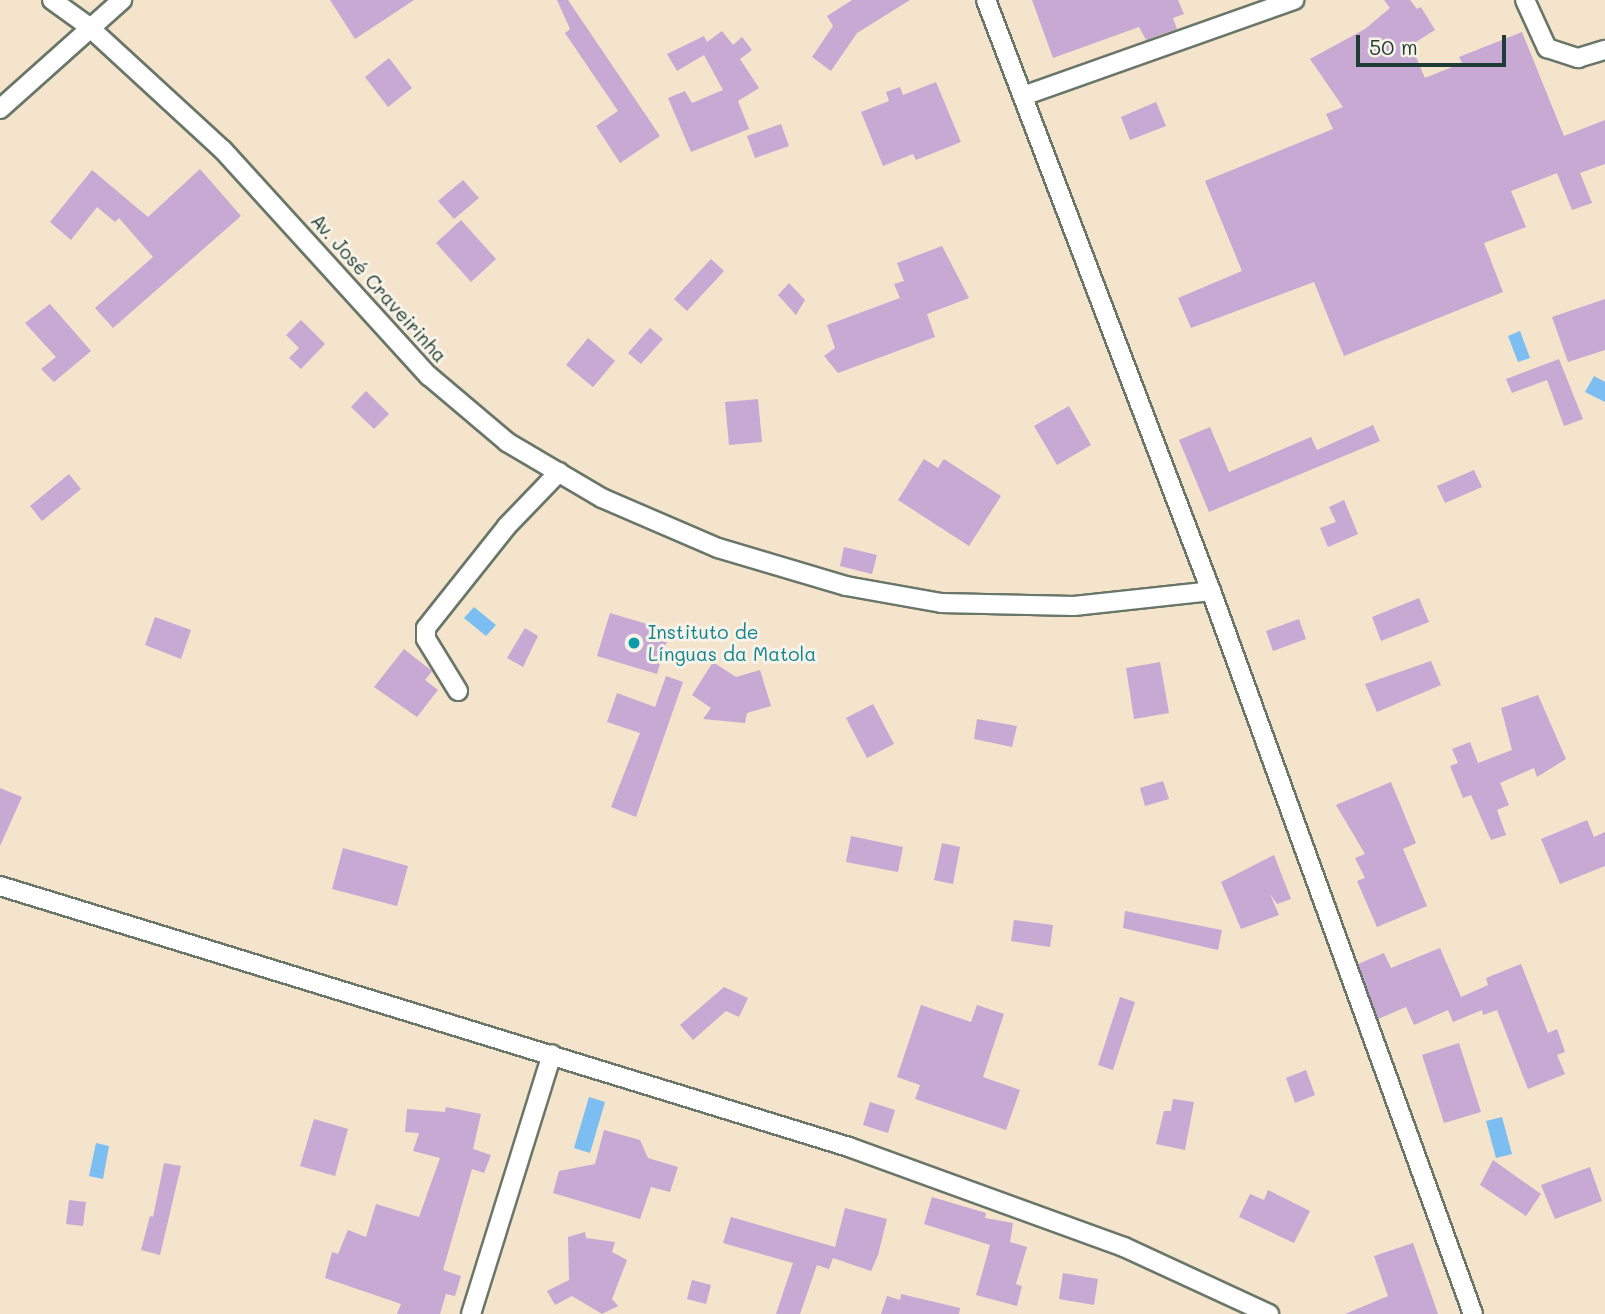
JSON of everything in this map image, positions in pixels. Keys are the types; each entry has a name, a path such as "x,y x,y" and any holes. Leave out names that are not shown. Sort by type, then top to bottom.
{"street":[{"name":"Av. José Craveirinha","path":"52,0 89,26 223,150 429,376 507,442 601,498 718,548 859,589 941,604 1074,606 1211,591"},
{"path":"0,109 89,26 122,0"},
{"path":"986,0 1211,591 1473,1314"},
{"path":"1023,96 1294,0"},
{"path":"1525,0 1547,48 1578,58 1605,51"},
{"path":"458,691 426,639 426,628 506,526 559,472"},
{"path":"0,886 552,1054 942,1179 1124,1247 1269,1314"},
{"path":"471,1314 552,1054"}],"water":[{"path":"1520,331 1530,358 1518,362 1508,336"},
{"path":"1594,376 1605,382 1605,402 1585,392"},
{"path":"474,607 496,625 486,636 464,618"},
{"path":"589,1097 605,1102 590,1153 574,1148"},
{"path":"1502,1117 1512,1154 1496,1158 1486,1121"},
{"path":"96,1143 109,1146 103,1179 89,1176"}],"building":[{"path":"330,0 414,0 355,39"},
{"path":"557,0 568,0 660,136 620,163 596,126 618,111 565,33 570,29"},
{"path":"852,0 910,0 857,33 831,71 812,57 833,26 827,16"},
{"path":"1032,0 1178,0 1184,14 1173,18 1177,29 1146,40 1139,27 1053,58"},
{"path":"1384,0 1410,0 1417,9 1421,7 1435,30 1411,45 1425,78 1462,63 1459,57 1522,32 1564,136 1605,120 1605,164 1580,173 1592,203 1572,210 1557,173 1511,191 1526,227 1484,243 1503,292 1344,356 1314,282 1191,328 1178,298 1242,271 1205,181 1333,129 1326,114 1343,107 1310,59 1365,29 1390,8"},
{"path":"722,31 733,45 742,37 752,50 740,59 759,88 738,101 749,129 691,152 668,98 685,91 692,103 723,90 704,55 677,71 667,54 704,36 707,42"},
{"path":"389,58 412,88 388,107 365,77"},
{"path":"936,82 961,142 916,160 913,154 883,166 861,112 889,101 886,92 900,87 903,95"},
{"path":"1156,102 1166,126 1130,140 1121,117"},
{"path":"781,124 789,146 755,158 747,136"},
{"path":"200,169 241,216 113,328 95,308 153,257 119,218 115,222 97,207 71,240 50,222 92,170 148,217"},
{"path":"463,180 479,198 454,219 438,201"},
{"path":"461,220 496,259 471,282 436,243"},
{"path":"942,246 969,298 927,314 935,337 838,373 824,356 835,348 827,325 900,298 894,284 904,281 897,263"},
{"path":"711,259 724,271 687,311 674,299"},
{"path":"789,283 805,300 796,315 778,295"},
{"path":"1605,299 1605,350 1568,362 1552,317"},
{"path":"50,304 91,351 54,382 41,369 56,357 25,323"},
{"path":"301,320 325,344 301,369 289,358 299,348 286,335"},
{"path":"650,328 663,339 641,364 628,353"},
{"path":"588,338 615,361 593,387 566,365"},
{"path":"1559,359 1583,419 1564,426 1547,380 1512,393 1506,379"},
{"path":"366,391 389,414 374,429 351,407"},
{"path":"758,399 762,442 729,445 725,402"},
{"path":"1069,406 1091,445 1057,465 1034,426"},
{"path":"1373,425 1380,441 1209,512 1179,440 1210,427 1229,472 1311,437 1317,450"},
{"path":"924,459 938,468 944,459 1001,496 969,546 898,500"},
{"path":"1474,470 1482,487 1445,503 1437,486"},
{"path":"69,474 81,489 42,521 30,506"},
{"path":"1344,500 1358,534 1328,547 1320,528 1336,522 1329,507"},
{"path":"844,547 877,555 872,574 840,566"},
{"path":"1419,598 1429,622 1381,641 1372,617"},
{"name":"Instituto de Línguas da Matola","path":"610,613 670,631 657,674 597,656"},
{"path":"155,617 191,630 181,659 145,645"},
{"path":"1299,619 1306,639 1273,651 1266,631"},
{"path":"525,628 538,636 523,667 507,658"},
{"path":"404,649 432,671 425,680 438,690 417,717 374,687"},
{"path":"1431,661 1441,685 1377,712 1365,684"},
{"path":"713,662 736,677 760,670 771,706 747,713 745,723 703,719 711,708 692,695"},
{"path":"1160,662 1169,713 1134,719 1126,668"},
{"path":"666,676 683,682 636,817 611,807 640,733 607,722 617,693 655,707"},
{"path":"1538,695 1566,759 1537,777 1534,768 1500,783 1509,805 1497,810 1506,835 1491,840 1471,795 1463,798 1450,766 1458,763 1452,749 1470,742 1478,763 1512,750 1501,708"},
{"path":"873,704 894,744 867,758 846,718"},
{"path":"977,719 1017,726 1012,747 974,739"},
{"path":"1163,781 1169,799 1145,806 1140,788"},
{"path":"1391,782 1416,843 1403,849 1427,906 1377,927 1357,881 1365,878 1355,858 1365,854 1336,805"},
{"path":"0,788 22,797 0,846"},
{"path":"1587,820 1594,837 1605,832 1605,866 1560,884 1541,839"},
{"path":"851,836 903,847 898,872 846,862"},
{"path":"942,843 960,847 953,884 934,880"},
{"path":"343,848 408,866 397,906 332,889"},
{"path":"1274,855 1291,899 1277,904 1270,894 1279,915 1241,929 1221,882"},
{"path":"1125,911 1222,930 1218,950 1123,928"},
{"path":"1014,920 1053,925 1050,947 1011,941"},
{"path":"1440,948 1461,997 1488,985 1486,978 1521,964 1548,1033 1557,1029 1565,1052 1557,1055 1565,1074 1528,1089 1497,1010 1483,1015 1482,1010 1453,1022 1448,1010 1414,1025 1406,1007 1378,1019 1358,964 1384,953 1391,968"},
{"path":"724,987 748,998 739,1017 726,1011 693,1040 680,1025"},
{"path":"1120,997 1135,1002 1113,1070 1098,1065"},
{"path":"921,1005 971,1022 977,1005 1004,1014 983,1077 1020,1090 1006,1130 915,1099 920,1085 897,1077"},
{"path":"1459,1043 1481,1112 1444,1123 1422,1055"},
{"path":"1306,1070 1315,1095 1295,1103 1286,1078"},
{"path":"1173,1099 1194,1102 1185,1150 1156,1144 1164,1111 1171,1111"},
{"path":"870,1102 895,1110 888,1133 863,1125"},
{"path":"446,1107 481,1114 473,1149 491,1155 484,1173 472,1169 443,1270 461,1276 455,1296 446,1294 440,1314 397,1314 401,1304 325,1278 332,1252 338,1254 348,1230 366,1237 376,1204 419,1217 440,1158 413,1151 419,1133 405,1132 407,1109 445,1112"},
{"path":"314,1119 348,1129 335,1176 300,1166"},
{"path":"604,1130 640,1140 648,1158 678,1167 670,1192 651,1187 640,1219 553,1193 559,1171 595,1164"},
{"path":"1493,1160 1541,1194 1526,1216 1480,1185"},
{"path":"164,1163 181,1166 160,1255 141,1250 150,1216 153,1217"},
{"path":"1590,1167 1602,1201 1555,1219 1541,1185"},
{"path":"1268,1190 1310,1211 1294,1243 1239,1217 1250,1194 1264,1200"},
{"path":"932,1197 986,1213 985,1218 1013,1223 1010,1242 1027,1247 1016,1284 1022,1286 1017,1306 976,1295 990,1245 924,1224"},
{"path":"69,1200 86,1202 83,1226 66,1224"},
{"path":"845,1208 887,1219 878,1255 871,1271 833,1258 829,1269 817,1265 800,1314 776,1314 793,1263 723,1243 731,1217 835,1247"},
{"path":"585,1232 586,1238 615,1242 612,1252 627,1260 612,1299 618,1306 602,1314 572,1296 555,1305 547,1291 569,1280 568,1237"},
{"path":"1413,1243 1438,1314 1345,1314 1388,1296 1374,1256"},
{"path":"1063,1273 1098,1279 1094,1305 1059,1299"},
{"path":"692,1280 711,1285 706,1304 687,1299"},
{"path":"901,1294 960,1308 959,1314 881,1314 887,1296 900,1300"}],"place":[{"name":"Instituto de Línguas da Matola","path":"634,643"}]}
